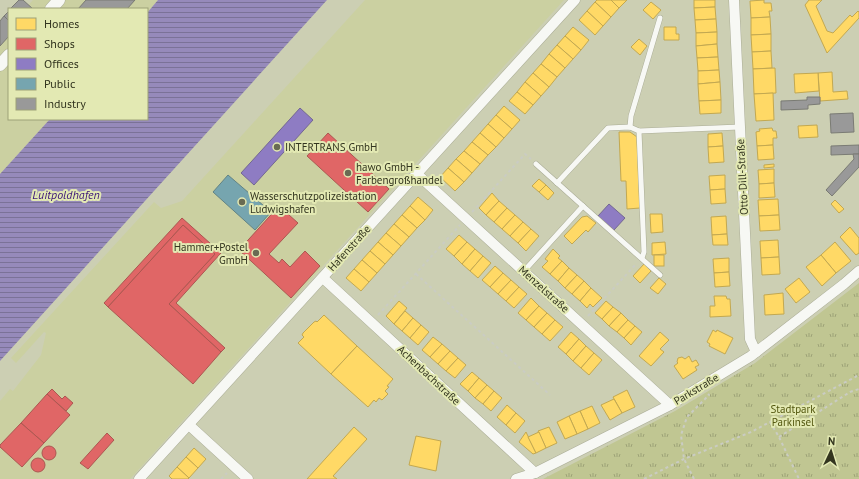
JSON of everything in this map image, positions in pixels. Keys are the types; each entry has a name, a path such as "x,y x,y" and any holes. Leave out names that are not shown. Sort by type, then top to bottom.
{"street":[{"name":"Hafenstraße","path":"139,479 575,0"},
{"name":"Otto-Dill-Straße","path":"734,0 750,339 756,352"},
{"path":"0,65 8,56"},
{"name":"Menzelstraße","path":"417,174 670,405"},
{"name":"Parkstraße","path":"516,479 535,473 670,405 703,385 756,352 859,271"},
{"name":"Achenbachstraße","path":"322,278 535,473"},
{"path":"189,425 248,479"}],"lane":[{"path":"630,126 631,116 660,18"},
{"path":"557,183 608,128 630,126 639,131 740,127"},
{"path":"639,131 644,252 642,258"},
{"path":"536,164 660,275"},
{"path":"524,271 583,206"}],"path":[{"path":"371,322 525,154 536,164"},
{"path":"581,324 642,258"},
{"path":"416,274 550,395"},
{"path":"645,479 684,459 751,432 859,375"},
{"path":"694,479 684,459 681,435 687,417 709,395 703,385"},
{"path":"779,437 850,392 859,389"},
{"path":"770,422 779,437 799,479"}],"shaded area":[{"path":"33,0 158,0 148,12 148,8 26,8"},
{"path":"365,0 564,0 130,479 0,479 0,401 10,389 13,391 41,355 46,333 44,332 16,363 11,358 154,202 161,208 182,201"},
{"path":"8,28 8,120 49,120 0,174 0,37"}],"green space":[{"name":"Stadtpark Parkinsel","path":"859,283 859,479 543,479 675,411 755,363"}],"water":[{"name":"Luitpoldhafen","path":"158,0 327,0 0,361 0,174 49,120 148,120 148,12"}],"building: Homes":[{"path":"597,0 611,0 619,8 611,17 595,2"},
{"path":"611,0 627,0 619,8"},
{"path":"694,0 715,0 715,7 694,8"},
{"path":"764,0 764,3 771,3 772,11 769,11 770,17 751,18 750,1"},
{"path":"809,0 822,0 816,6 827,31 833,33 850,15 852,17 858,11 859,12 859,18 827,53 805,5"},
{"path":"595,2 611,17 603,26 587,11"},
{"path":"651,2 661,10 653,19 643,10"},
{"path":"715,7 716,19 695,20 694,8"},
{"path":"587,11 603,26 595,35 579,20"},
{"path":"770,17 771,34 751,35 751,18"},
{"path":"716,19 717,32 696,33 695,20"},
{"path":"573,27 589,40 581,50 565,36"},
{"path":"664,27 676,27 676,34 679,34 679,40 664,40"},
{"path":"717,32 717,44 696,46 696,33"},
{"path":"771,34 771,51 752,52 751,35"},
{"path":"565,36 581,50 573,59 557,45"},
{"path":"639,39 647,46 640,55 631,47"},
{"path":"717,44 718,57 697,58 696,46"},
{"path":"557,45 573,59 565,68 549,54"},
{"path":"771,51 772,68 753,69 752,52"},
{"path":"549,54 565,68 557,77 541,64"},
{"path":"718,57 719,70 698,71 697,58"},
{"path":"541,64 557,77 549,87 533,73"},
{"path":"775,68 776,93 754,94 753,69"},
{"path":"719,70 720,82 698,84 698,71"},
{"path":"832,72 833,92 847,91 848,99 820,101 818,73"},
{"path":"533,73 549,87 541,96 525,82"},
{"path":"818,73 819,91 795,93 794,74"},
{"path":"525,82 541,96 533,105 517,92"},
{"path":"720,82 721,100 699,101 698,84"},
{"path":"517,92 533,105 525,114 509,101"},
{"path":"773,93 774,120 756,121 754,94"},
{"path":"721,100 721,113 700,114 699,101"},
{"path":"504,106 520,120 512,129 496,115"},
{"path":"496,115 512,129 504,138 488,124"},
{"path":"488,124 504,138 496,147 480,133"},
{"path":"817,125 818,137 799,138 798,126"},
{"path":"772,128 773,131 776,131 777,138 773,138 773,145 757,146 756,132 760,131 759,129"},
{"path":"619,132 630,132 637,137 640,208 627,209 626,181 621,181"},
{"path":"480,133 496,147 488,155 472,142"},
{"path":"722,133 723,146 708,147 708,134"},
{"path":"472,142 488,155 480,164 464,151"},
{"path":"773,145 774,159 758,160 757,146"},
{"path":"723,146 724,162 709,163 708,147"},
{"path":"464,151 480,164 472,173 456,159"},
{"path":"456,159 472,173 464,182 448,168"},
{"path":"774,164 774,167 764,168 764,165"},
{"path":"448,168 464,182 455,191 440,177"},
{"path":"774,169 774,183 759,184 758,170"},
{"path":"725,175 725,189 710,190 709,176"},
{"path":"539,179 546,185 539,192 532,186"},
{"path":"774,183 775,197 759,198 759,184"},
{"path":"546,185 554,193 548,200 539,192"},
{"path":"725,189 726,203 711,204 710,190"},
{"path":"492,193 499,201 486,215 479,208"},
{"path":"418,197 433,210 425,220 410,206"},
{"path":"778,199 779,215 759,216 758,200"},
{"path":"835,200 844,209 839,213 831,204"},
{"path":"499,201 507,208 494,222 486,215"},
{"path":"410,206 425,220 417,228 402,215"},
{"path":"507,208 515,215 502,229 494,222"},
{"path":"650,214 662,214 663,232 651,233"},
{"path":"402,215 417,228 409,237 394,224"},
{"path":"515,215 523,222 510,236 502,229"},
{"path":"779,215 780,230 760,231 759,216"},
{"path":"587,216 596,223 588,232 586,230 572,244 564,236 582,217"},
{"path":"726,216 727,234 712,235 711,217"},
{"path":"523,222 531,229 518,243 510,236"},
{"path":"394,224 409,237 401,246 386,233"},
{"path":"850,227 859,238 859,253 856,255 840,237"},
{"path":"531,229 539,236 526,251 518,243"},
{"path":"386,233 401,246 393,255 378,242"},
{"path":"727,234 728,245 713,245 712,235"},
{"path":"459,235 467,242 454,256 446,249"},
{"path":"778,240 779,257 761,258 760,241"},
{"path":"378,242 393,255 385,264 370,251"},
{"path":"467,242 475,249 462,264 454,256"},
{"path":"665,242 666,254 652,255 652,243"},
{"path":"835,242 851,261 836,273 821,255"},
{"path":"475,249 483,256 470,271 462,264"},
{"path":"553,249 560,256 558,258 562,261 550,274 542,267 548,261 545,259"},
{"path":"370,251 385,264 377,273 362,260"},
{"path":"654,255 664,255 664,266 654,266"},
{"path":"821,255 836,273 822,286 806,267"},
{"path":"483,256 491,263 478,278 470,271"},
{"path":"779,257 780,274 762,275 761,258"},
{"path":"729,258 729,272 714,273 713,259"},
{"path":"362,260 377,273 369,282 354,269"},
{"path":"562,261 569,268 558,281 550,274"},
{"path":"644,264 651,271 640,283 633,276"},
{"path":"495,266 503,273 490,287 482,280"},
{"path":"569,268 577,275 565,288 558,281"},
{"path":"354,269 369,282 361,291 346,278"},
{"path":"729,272 730,286 715,287 714,273"},
{"path":"503,273 511,280 498,294 490,287"},
{"path":"577,275 584,281 572,294 565,288"},
{"path":"659,278 666,284 658,294 650,288"},
{"path":"799,278 810,292 796,303 785,289"},
{"path":"511,280 519,287 506,301 498,294"},
{"path":"584,281 591,288 580,301 572,294"},
{"path":"519,287 527,294 514,308 506,301"},
{"path":"591,288 602,298 593,307 590,304 587,308 580,301"},
{"path":"783,293 784,314 765,315 764,295"},
{"path":"714,296 726,296 727,299 730,299 731,316 710,317 710,306 715,306"},
{"path":"531,298 539,306 526,320 518,313"},
{"path":"399,301 407,308 394,324 386,316"},
{"path":"606,301 613,307 602,319 595,313"},
{"path":"539,306 547,313 534,327 526,320"},
{"path":"613,307 621,313 609,326 602,319"},
{"path":"405,311 413,318 402,331 394,324"},
{"path":"547,313 555,320 542,334 534,327"},
{"path":"621,313 628,320 617,332 609,326"},
{"path":"324,315 357,346 331,374 298,343 304,337 302,335 303,333"},
{"path":"413,318 421,325 410,338 402,331"},
{"path":"555,320 563,327 550,341 542,334"},
{"path":"628,320 635,326 624,338 617,332"},
{"path":"421,325 429,332 418,345 410,338"},
{"path":"635,326 642,332 631,345 624,338"},
{"path":"713,330 716,332 717,330 733,338 725,354 709,346 710,344 707,342"},
{"path":"571,332 579,339 566,354 558,347"},
{"path":"660,332 669,340 660,349 664,352 651,366 639,356"},
{"path":"433,337 442,344 430,357 422,350"},
{"path":"579,339 586,346 573,361 566,354"},
{"path":"442,344 450,351 438,364 430,357"},
{"path":"357,346 393,379 385,391 388,394 382,400 379,398 376,402 374,400 368,407 331,374"},
{"path":"586,346 594,353 581,368 573,361"},
{"path":"450,351 458,358 446,371 438,364"},
{"path":"594,353 602,360 589,375 581,368"},
{"path":"689,356 692,362 696,360 699,365 695,367 697,370 683,379 674,366 678,363 678,358 682,357 685,359"},
{"path":"458,358 466,365 455,378 446,371"},
{"path":"472,372 479,378 468,391 460,384"},
{"path":"479,378 487,385 475,398 468,391"},
{"path":"487,385 494,391 483,404 475,398"},
{"path":"627,390 635,407 622,413 613,397"},
{"path":"494,391 502,398 491,411 483,404"},
{"path":"614,399 622,413 610,420 601,405"},
{"path":"507,405 516,413 506,425 497,417"},
{"path":"592,406 600,423 588,429 580,411"},
{"path":"580,411 588,429 577,434 569,416"},
{"path":"516,413 525,421 515,433 506,425"},
{"path":"569,416 577,434 565,439 557,422"},
{"path":"354,427 367,439 333,476 337,479 307,479"},
{"path":"549,427 557,443 546,448 538,431"},
{"path":"526,432 536,453 533,454 519,442"},
{"path":"539,432 546,448 536,453 528,437"},
{"path":"416,436 441,441 436,471 409,465"},
{"path":"194,448 206,459 198,468 186,457"},
{"path":"186,457 198,468 189,478 177,467"},
{"path":"177,467 189,478 188,479 172,479 169,476"}],"building: Shops":[{"name":"hawo GmbH - Farbengroßhandel","path":"328,133 389,189 368,212 307,156"},
{"name":"Hammer+Postel GmbH","path":"279,206 298,223 269,254 279,263 282,259 290,267 305,251 320,266 291,298 239,250"},
{"path":"182,218 221,253 176,303 225,348 221,352 169,304 215,254 183,225 108,307 104,303"},
{"path":"183,225 215,254 169,304 221,352 193,384 108,307"},
{"path":"52,389 62,399 65,396 73,403 66,411 47,394"},
{"path":"47,394 70,415 44,443 21,423"},
{"path":"21,423 44,443 22,467 0,447 0,445"},
{"path":"107,433 114,440 88,469 80,463"},
{"path":"46,446 52,446 56,450 56,456 52,460 46,460 42,456 42,450"},
{"path":"35,458 41,458 45,462 45,468 41,472 35,472 31,468 31,462"}],"building: Offices":[{"name":"INTERTRANS GmbH","path":"300,108 313,120 254,185 241,173"},
{"path":"609,204 625,218 614,230 598,216"}],"building: Public":[{"name":"Wasserschutzpolizeistation Ludwigshafen","path":"228,175 271,212 255,230 213,192"}],"building: Industry":[{"path":"19,0 23,0 32,8 11,8"},
{"path":"86,0 135,0 128,8 79,8"},
{"path":"8,12 8,20 4,16"},
{"path":"4,16 8,20 8,37 0,46 0,21"},
{"path":"807,97 820,97 820,104 808,105 808,109 781,110 781,101 807,100"},
{"path":"853,113 854,132 831,133 830,114"},
{"path":"859,145 859,154 831,155 831,146"},
{"path":"853,154 859,154 859,167 832,196 826,190 854,159"}],"place":[{"name":"INTERTRANS GmbH","path":"277,147"},
{"name":"hawo GmbH - Farbengroßhandel","path":"348,173"},
{"name":"Wasserschutzpolizeistation Ludwigshafen","path":"242,202"},
{"name":"Hammer+Postel GmbH","path":"256,253"}]}
